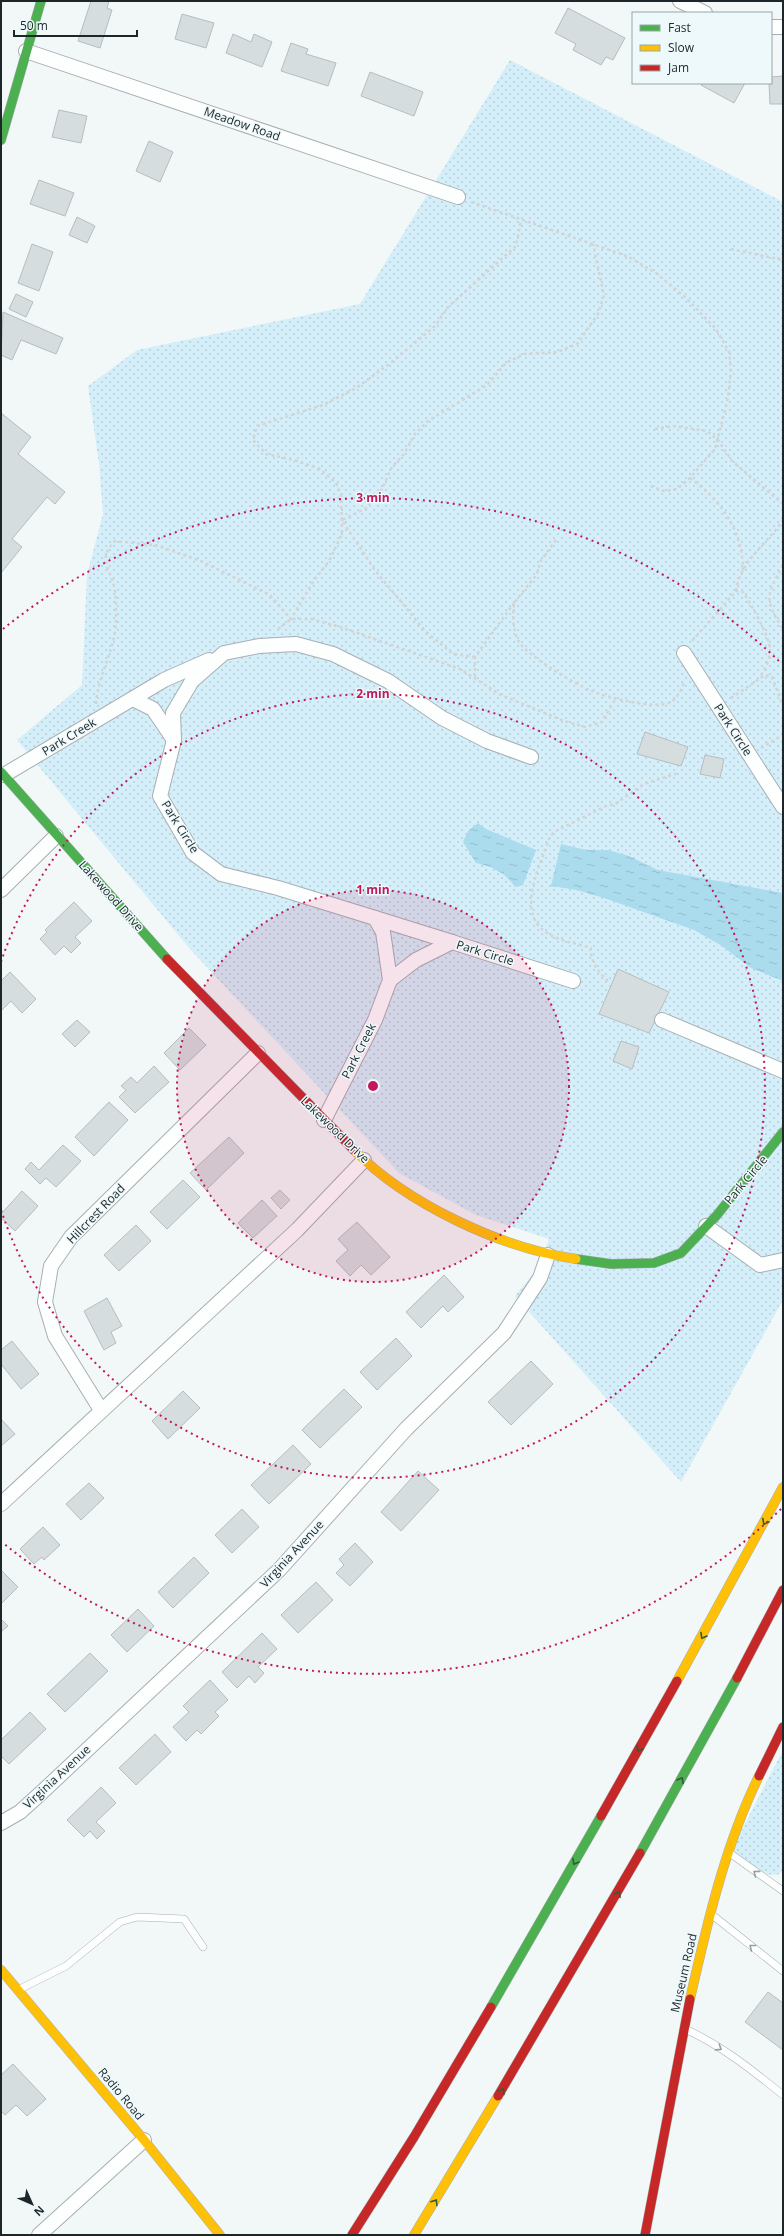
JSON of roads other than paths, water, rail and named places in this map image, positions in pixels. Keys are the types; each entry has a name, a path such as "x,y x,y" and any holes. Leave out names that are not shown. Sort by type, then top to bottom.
{"main road":[{"path":"1,140 41,1"},
{"name":"Lakewood Drive","path":"2,774 174,967 258,1053 364,1160 427,1206 476,1229 548,1255 611,1264 654,1263 680,1253 706,1226"},
{"name":"Park Circle","path":"706,1226 783,1132"},
{"path":"352,2235 398,2165 559,1891 714,1617 783,1487"},
{"path":"414,2235 605,1917 736,1681 783,1590"},
{"name":"Museum Road","path":"645,2235 684,2029 710,1913 750,1794 783,1727"},
{"name":"Radio Road","path":"1,1970 144,2140 220,2235"}],"street":[{"path":"680,1 703,12"},
{"path":"772,27 783,27"},
{"name":"Meadow Road","path":"26,51 458,197"},
{"name":"Park Circle","path":"375,918 278,888 220,874 193,853 160,796 174,740 173,713 192,681 224,653 259,646 296,644 333,654 388,681 442,718 487,741 531,757"},
{"name":"Park Creek","path":"2,774 164,680 224,653"},
{"name":"Park Circle","path":"684,653 783,807"},
{"path":"133,699 153,708 174,740"},
{"path":"1,890 56,836"},
{"path":"375,918 452,942"},
{"path":"375,918 383,932 390,980"},
{"name":"Park Circle","path":"390,980 416,960 452,942 573,982"},
{"name":"Park Creek","path":"324,1120 375,1020 390,980"},
{"path":"662,1020 783,1071"},
{"name":"Hillcrest Road","path":"101,1410 54,1336 45,1302 51,1266 71,1237 258,1053"},
{"path":"1,1504 297,1230 364,1160"},
{"path":"706,1226 760,1266 783,1260"},
{"name":"Virginia Avenue","path":"1,1823 20,1812 41,1793 279,1570 406,1429 504,1332 540,1278 548,1255"},
{"path":"39,2235 144,2140"}],"lane":[{"path":"730,1853 783,1891"},
{"path":"710,1913 783,1971"},
{"path":"18,1990 66,1966 120,1922 138,1917 184,1919 202,1947"},
{"path":"684,2029 702,2037 748,2067 783,2095"}],"water":[{"path":"478,823 486,829 536,850 523,885 515,887 503,874 488,866 476,863 463,842 468,831"},
{"path":"561,844 586,850 608,850 629,856 658,870 783,893 783,981 751,968 722,946 694,930 604,898 577,890 551,886"}]}
